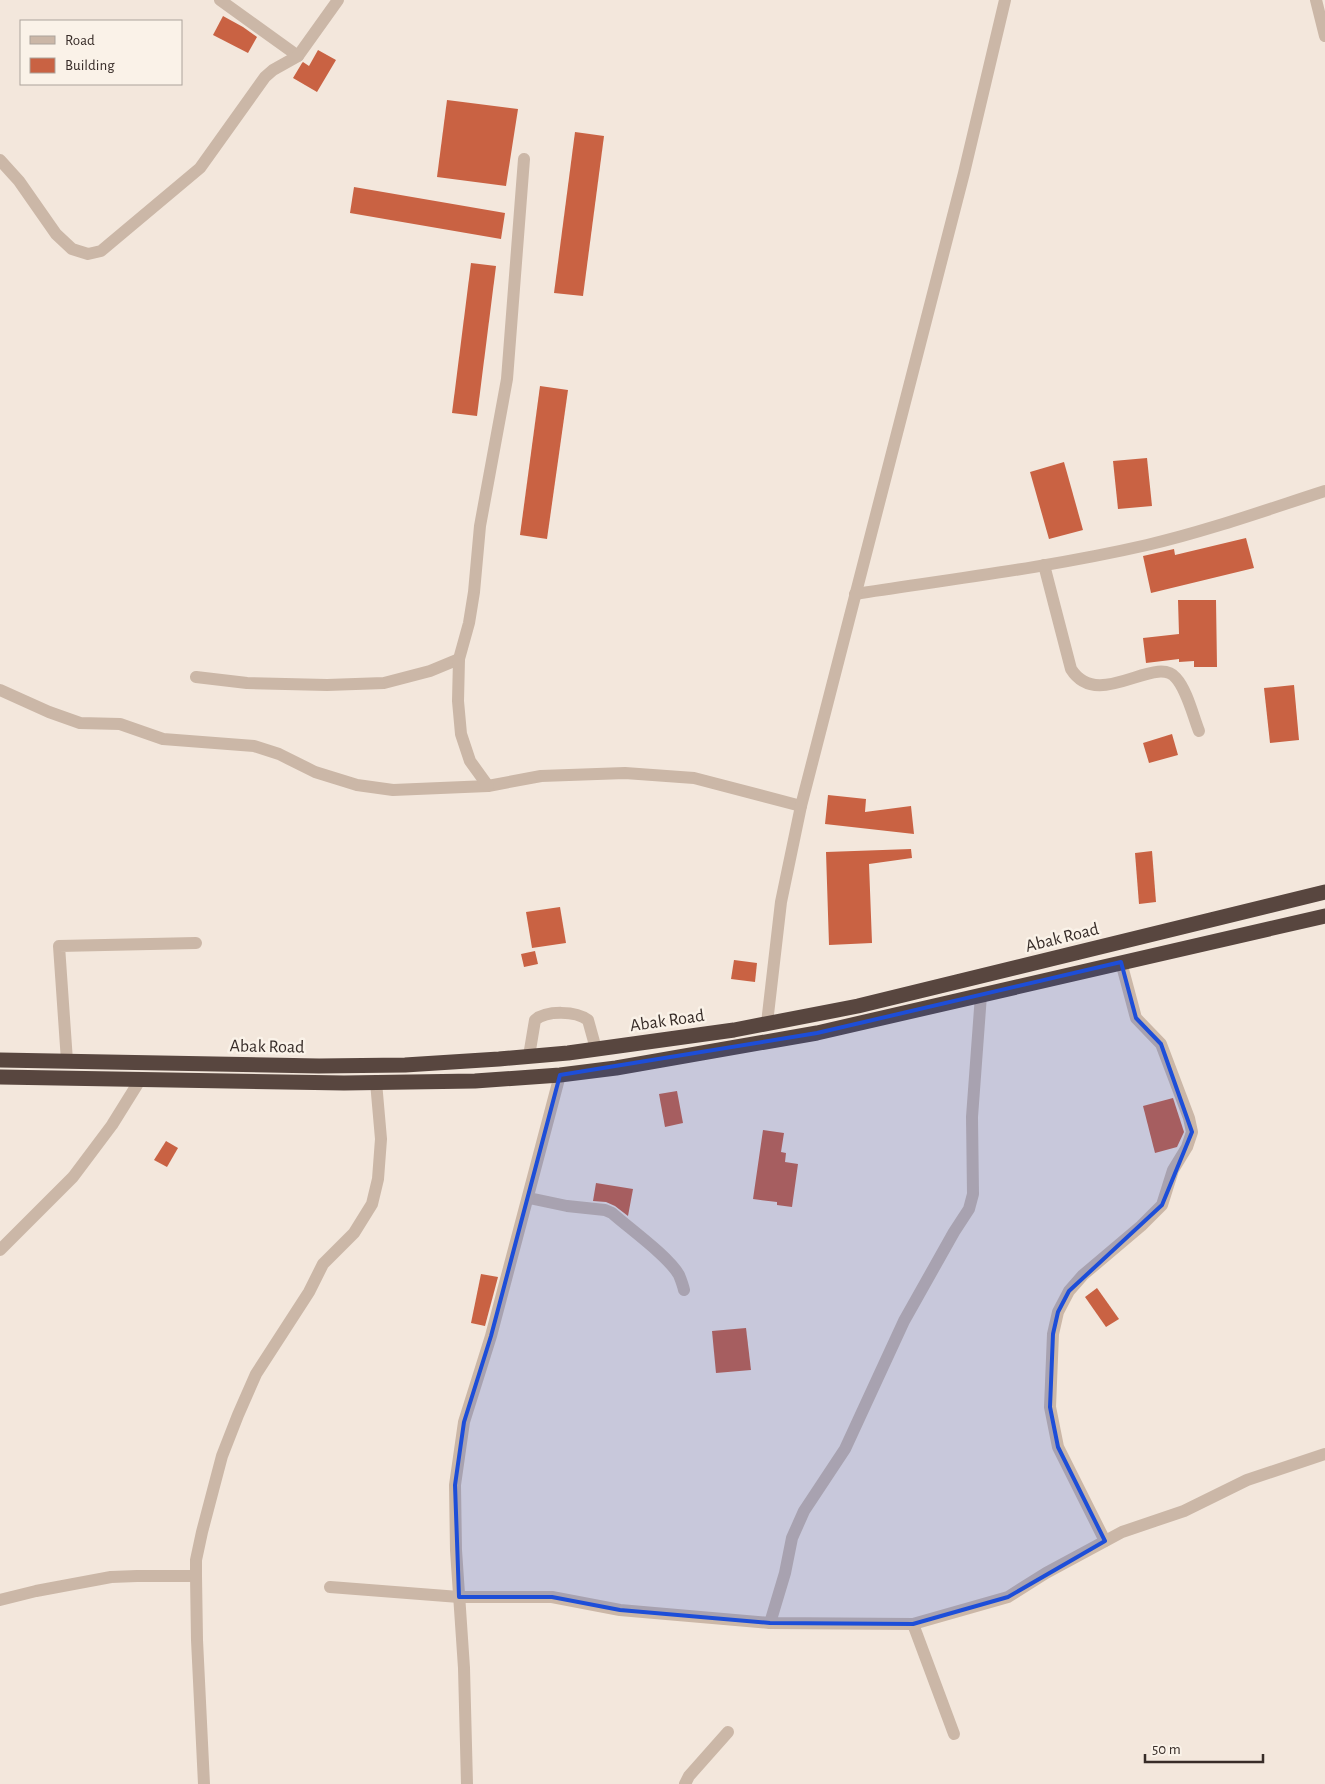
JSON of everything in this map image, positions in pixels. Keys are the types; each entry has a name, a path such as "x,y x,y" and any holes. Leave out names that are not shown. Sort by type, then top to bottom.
{"highway":[{"name":"Abak Road","path":"0,1060 319,1066 405,1065 596,1049 734,1030 868,1004 1325,892"},
{"name":"Abak Road","path":"0,1076 140,1080 376,1082 475,1081 560,1075 616,1068 817,1033 1325,916"},
{"path":"67,1061 67,1077"}],"street":[{"path":"220,0 298,56"},
{"path":"0,160 19,181 56,234 72,249 88,254 101,251 200,168 265,77 272,70 298,56 338,0"},
{"path":"767,1023 781,902 801,806 964,173 1005,0"},
{"path":"1316,0 1325,36"},
{"path":"488,786 470,761 461,734 458,701 459,659 474,592 480,526 507,378 524,159"},
{"path":"855,594 1044,565 1148,544 1232,521 1325,491"},
{"path":"1044,565 1070,670 1076,677 1083,683 1098,686 1154,672 1167,672 1176,676 1198,731"},
{"path":"196,677 247,683 384,683 430,671 459,659"},
{"path":"0,690 49,712 80,723 120,724 163,739 254,746 279,754 315,772 357,785 393,790 488,786 541,776 624,772 694,778 801,806"},
{"path":"67,1061 58,946 196,943"},
{"path":"1105,1541 1058,1446 1050,1407 1055,1327 1058,1312 1069,1291 1083,1275 1141,1226 1162,1205 1174,1170 1187,1147 1192,1132 1189,1118 1161,1044 1136,1018 1121,962"},
{"path":"770,1623 786,1573 792,1538 804,1511 845,1449 904,1321 969,1209 973,1194 972,1117 981,995"},
{"path":"529,1056 535,1020 538,1017 555,1014 578,1015 588,1020 596,1049"},
{"path":"467,1784 464,1668 459,1597 455,1485 464,1422 491,1336 560,1075"},
{"path":"0,1250 73,1177 112,1125 140,1080"},
{"path":"204,1784 196,1576 196,1560 202,1532 222,1456 256,1374 309,1292 323,1264 354,1233 372,1204 378,1180 380,1139 376,1082"},
{"path":"529,1198 567,1206 605,1210 612,1213 672,1266 679,1275 684,1290"},
{"path":"330,1586 459,1597 552,1597 620,1610 770,1623 913,1624 1008,1597 1046,1573 1122,1532 1184,1511 1247,1480 1325,1454"},
{"path":"0,1600 36,1591 111,1577 196,1576"},
{"path":"913,1624 954,1734"},
{"path":"686,1784 689,1776 728,1732"}],"highlighted area":[{"path":"1121,962 1136,1018 1161,1044 1192,1132 1162,1205 1069,1291 1058,1312 1053,1334 1050,1407 1058,1447 1105,1541 1008,1597 913,1624 770,1623 620,1610 552,1597 459,1597 455,1485 464,1422 491,1336 560,1075 817,1033"}],"building":[{"path":"223,16 257,37 248,53 213,35"},
{"path":"318,50 336,60 317,92 293,78 303,62 309,66"},
{"path":"447,100 518,109 506,186 437,177"},
{"path":"575,132 604,136 583,296 554,293"},
{"path":"354,187 505,213 501,239 350,213"},
{"path":"471,263 496,266 477,416 452,413"},
{"path":"540,386 568,390 547,539 520,535"},
{"path":"1147,458 1152,506 1118,509 1113,461"},
{"path":"1064,462 1083,530 1049,539 1030,472"},
{"path":"1246,538 1254,568 1151,593 1143,556 1174,549 1175,555"},
{"path":"1178,600 1216,600 1217,667 1194,667 1194,661 1179,662 1179,659 1146,663 1143,638 1179,634"},
{"path":"1294,685 1299,740 1270,743 1264,688"},
{"path":"1172,734 1178,755 1149,763 1143,743"},
{"path":"828,795 866,799 865,812 911,806 914,834 825,824"},
{"path":"911,849 912,858 869,864 872,943 829,945 826,852"},
{"path":"1152,851 1156,902 1139,904 1135,853"},
{"path":"560,907 566,943 532,948 526,912"},
{"path":"535,951 538,964 524,967 521,954"},
{"path":"734,960 757,963 755,982 731,979"},
{"path":"677,1091 683,1123 665,1127 659,1094"},
{"path":"1173,1098 1184,1132 1177,1147 1155,1153 1143,1106"},
{"path":"763,1130 784,1133 781,1152 786,1153 785,1162 798,1164 792,1207 777,1205 777,1202 753,1199"},
{"path":"166,1141 178,1148 167,1167 154,1160"},
{"path":"596,1183 633,1189 628,1216 606,1202 593,1201"},
{"path":"481,1274 498,1277 485,1326 471,1323"},
{"path":"1097,1288 1119,1319 1106,1327 1085,1297"},
{"path":"746,1328 751,1370 716,1373 712,1331"}]}
